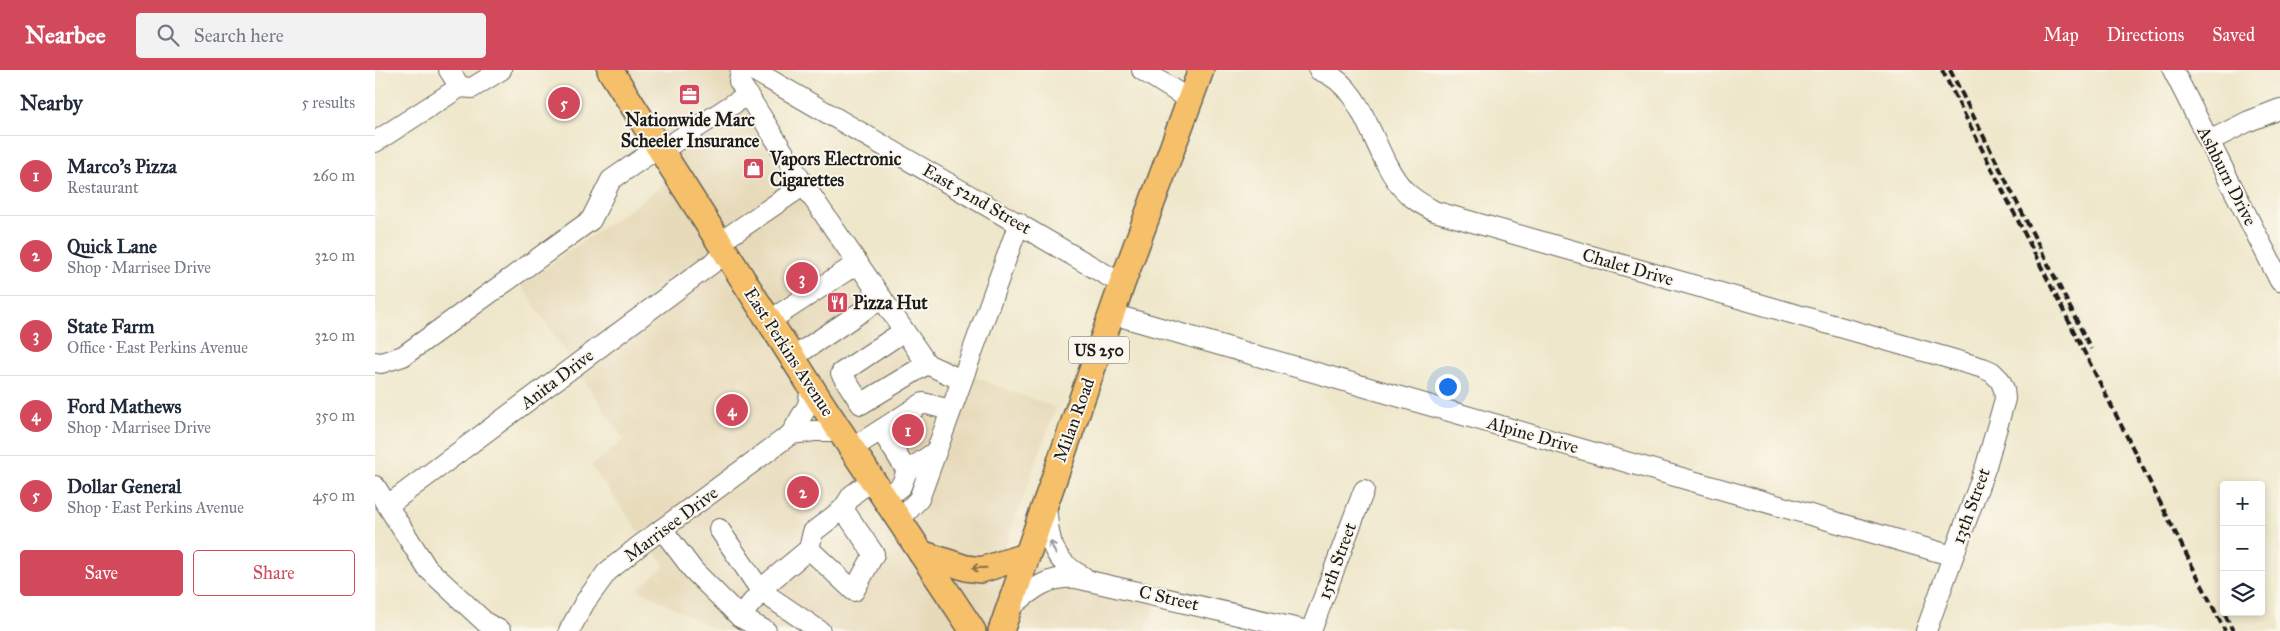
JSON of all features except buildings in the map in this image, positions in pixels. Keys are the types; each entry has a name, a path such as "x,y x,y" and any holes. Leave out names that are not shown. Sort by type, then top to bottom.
{"main road":[{"name":"East Perkins Avenue","path":"611,70 817,396 973,631"},
{"name":"Milan Road","path":"1004,620 1122,284 1201,70"},
{"path":"921,553 966,568 981,570 1025,556"}],"street":[{"path":"449,70 460,87"},
{"path":"375,142 460,87 472,88 501,70"},
{"path":"741,70 739,81 747,95 804,185 927,364 961,380"},
{"name":"East 52nd Street","path":"753,70 1122,284"},
{"path":"1142,70 1190,100"},
{"name":"Chalet Drive","path":"1319,70 1335,77 1347,89 1396,179 1412,198 1435,211 1983,368 1992,372 1999,380"},
{"name":"Ashburn Drive","path":"2173,70 2280,281"},
{"path":"375,362 381,363 403,356 591,220 611,180 747,95"},
{"path":"2209,141 2249,120 2280,109"},
{"name":"Anita Drive","path":"389,505 804,185"},
{"path":"899,520 919,499 1019,223"},
{"path":"769,321 858,263"},
{"path":"793,358 882,298"},
{"name":"Alpine Drive","path":"1112,314 1953,556"},
{"path":"904,331 841,373 861,404 927,364"},
{"name":"13th Street","path":"1926,631 1986,466 2005,393 1999,380"},
{"path":"817,396 849,386"},
{"name":"Marrisee Drive","path":"569,631 585,602 607,572 791,434 808,405 817,396"},
{"path":"846,440 881,430 923,403 950,410"},
{"path":"881,430 907,471"},
{"name":"Marrisee Drive","path":"791,434 814,431 846,440"},
{"path":"740,617 768,583 809,549 813,532 843,509 851,495 901,486 907,471 935,452"},
{"path":"375,486 389,505 427,568 486,623 501,631"},
{"name":"15th Street","path":"1310,631 1364,490"},
{"name":"C Street","path":"1046,500 1049,537 1056,554 1069,569 1088,580"},
{"path":"809,549 854,591 874,554 843,509"},
{"path":"662,529 693,570 740,617 766,631"},
{"path":"719,529 761,591 820,631"},
{"name":"C Street","path":"1004,620 1033,590 1051,579 1067,577 1088,580 1310,631"}],"shaded area":[{"path":"597,70 740,70 819,196 936,361 972,363 969,375 1056,408 1002,556 1155,604 1146,631 718,631 638,589 665,566 591,466 624,440 521,285 668,182"}],"railway":[{"path":"1942,70 2225,631"},
{"path":"1950,70 2091,349"},
{"path":"2226,616 2233,631"}],"place":[{"name":"Nationwide Marc Scheeler Insurance","path":"690,95"},
{"name":"Dollar General","path":"564,103"},
{"name":"Vapors Electronic Cigarettes","path":"754,169"},
{"name":"State Farm","path":"802,278"},
{"name":"Pizza Hut","path":"837,303"},
{"name":"Ford Mathews","path":"732,410"},
{"name":"Marco's Pizza","path":"908,430"},
{"name":"Quick Lane","path":"803,492"}]}
